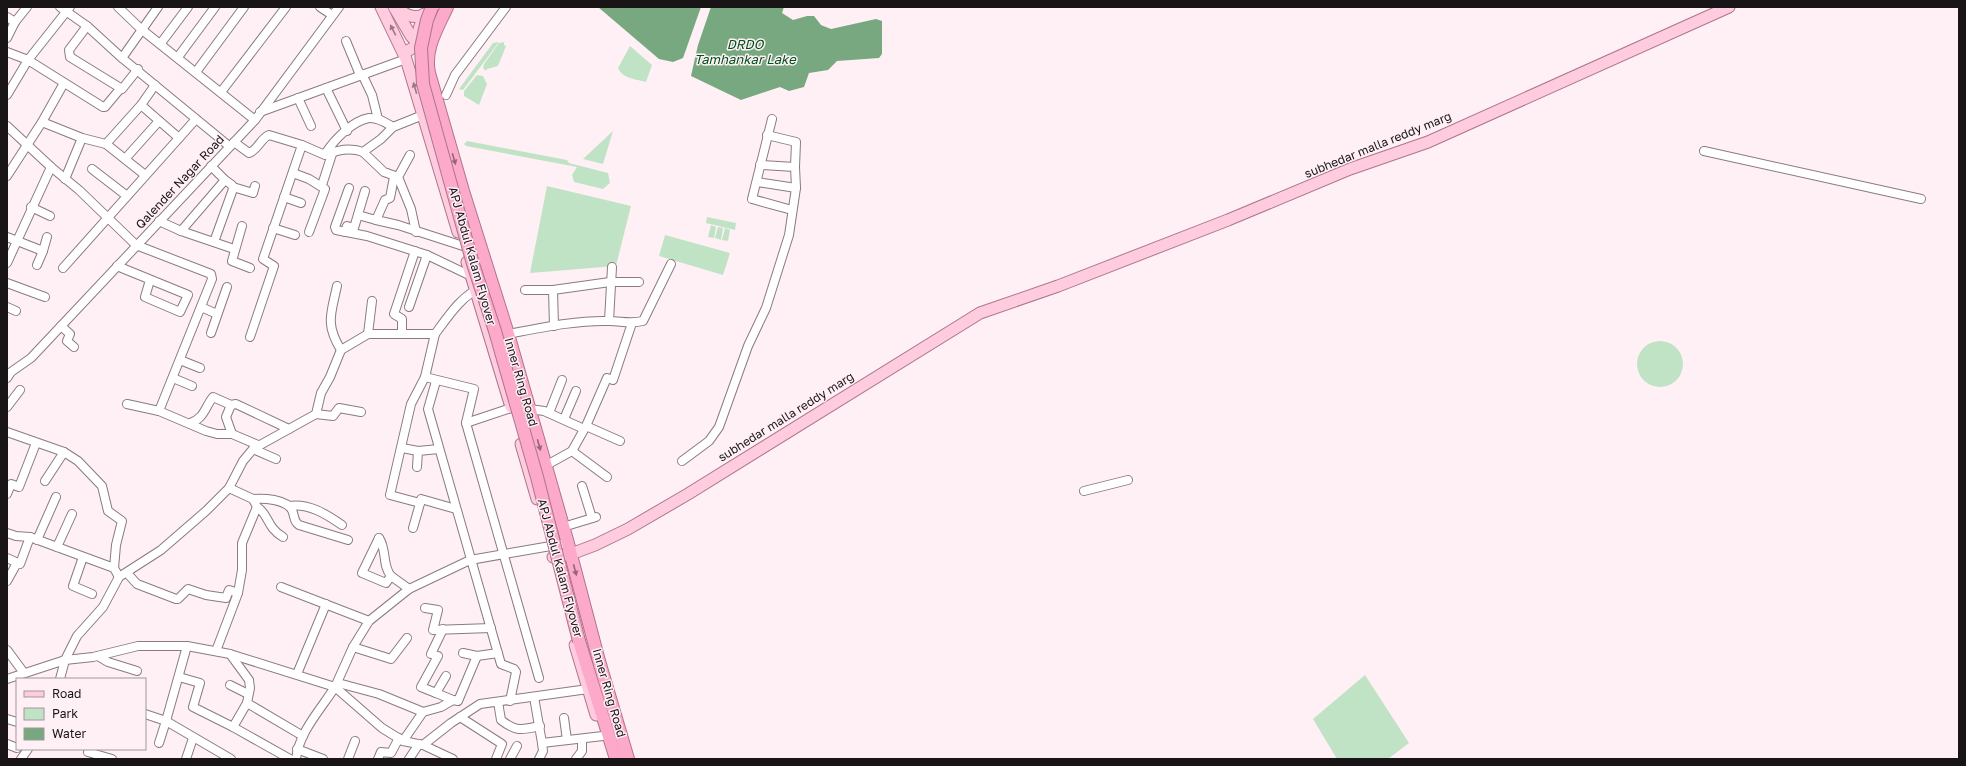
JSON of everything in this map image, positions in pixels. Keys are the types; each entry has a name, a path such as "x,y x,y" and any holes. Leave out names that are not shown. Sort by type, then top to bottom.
{"highway":[{"name":"Inner Ring Road","path":"447,7 430,44 427,64 444,95 492,287 508,334 530,409 599,661 628,759"},
{"name":"APJ Abdul Kalam Flyover","path":"428,10 421,48 423,84 473,264 495,332 536,477 579,641 615,758"}],"main road":[{"name":"Inner Ring Road","path":"381,7 405,56 474,290 511,408 588,689 603,736 615,758"},
{"path":"395,7 416,18 428,10"},
{"path":"395,7 416,43 428,54"},
{"name":"subhedar malla reddy marg","path":"1032,295 1057,279 1483,112 1713,7"},
{"name":"subhedar malla reddy marg","path":"553,557 569,549 595,545 628,529 688,494 980,313 1058,286 1228,220 1350,169 1428,142 1729,7"},
{"path":"405,56 416,46 428,10"}],"street":[{"path":"7,38 15,22 27,7"},
{"path":"119,7 141,29 161,43 221,92 257,116 339,7"},
{"path":"122,58 141,29 158,7"},
{"path":"161,43 188,7"},
{"path":"178,57 215,7"},
{"path":"196,72 244,7"},
{"path":"221,92 286,7"},
{"path":"320,7 332,15"},
{"path":"444,95 455,75 506,7"},
{"path":"7,95 28,60 65,9 196,119 231,144 249,153 253,152 265,137 269,135 302,145 325,155"},
{"path":"7,16 15,22"},
{"path":"87,26 69,50 69,55 120,89"},
{"path":"346,41 372,95 378,119"},
{"path":"7,52 28,60 103,107 105,107 120,89 124,87 138,69"},
{"name":"Qalender Nagar Road","path":"8,374 31,358 257,116 298,98 405,56"},
{"path":"7,176 28,145 64,83"},
{"path":"106,144 141,105 155,85"},
{"path":"326,88 347,131"},
{"path":"298,98 310,126"},
{"path":"141,105 179,138"},
{"path":"363,152 381,139 393,127 422,115"},
{"path":"325,155 333,143 355,124 369,118 378,119 393,127"},
{"path":"63,268 196,119"},
{"path":"772,119 752,199 792,210"},
{"path":"125,159 159,121"},
{"path":"42,122 82,138 106,144 145,175"},
{"path":"7,126 136,245 211,274 212,279 159,411"},
{"path":"682,461 710,441 719,427 735,378 766,308 789,235 796,188 796,142 767,135"},
{"path":"65,179 82,138"},
{"path":"250,336 274,266 263,260 302,145"},
{"path":"325,155 333,151 356,149 363,152 396,177 411,209 416,232"},
{"path":"309,232 324,192 322,185 333,151"},
{"path":"1704,151 1921,199"},
{"path":"376,220 385,201 390,198 396,177 410,156"},
{"path":"760,165 795,167"},
{"path":"211,166 233,187 253,193 255,186"},
{"path":"8,259 51,167"},
{"path":"92,169 127,196"},
{"path":"293,173 322,185"},
{"path":"181,231 225,180"},
{"path":"757,182 796,188"},
{"path":"214,242 233,187"},
{"path":"349,188 335,228 344,232 367,236 427,255 471,276"},
{"path":"344,232 347,226 354,228 365,191"},
{"path":"284,196 301,203"},
{"path":"31,207 50,216"},
{"path":"358,215 398,225 462,246"},
{"path":"159,221 181,231 234,249"},
{"path":"242,226 234,249 232,262 250,268"},
{"path":"273,228 295,235"},
{"path":"37,265 48,237"},
{"path":"7,238 43,251"},
{"path":"402,334 402,319 394,314 415,251"},
{"path":"409,307 427,255"},
{"path":"508,334 554,326 609,320 632,323 642,321 671,264"},
{"path":"117,266 188,295 180,312 145,297 150,280"},
{"path":"609,320 612,267"},
{"path":"525,290 553,290 610,282 639,282"},
{"path":"7,283 45,297"},
{"path":"337,286 329,320 334,337 341,350"},
{"path":"211,333 227,287"},
{"path":"456,509 422,499 390,494 402,448 411,404 425,377 435,334 456,307 474,290 492,287"},
{"path":"553,290 554,326"},
{"path":"368,334 372,301"},
{"path":"7,307 16,311"},
{"path":"201,307 218,314"},
{"path":"545,466 572,451 585,427 607,378 613,380 632,323"},
{"path":"61,326 70,334 67,341 74,347"},
{"path":"316,414 321,393 330,377 341,350 368,334 435,334"},
{"path":"180,360 200,368"},
{"path":"425,377 436,381 474,389 466,423 502,554 539,678"},
{"path":"172,378 192,386"},
{"path":"549,413 562,380"},
{"path":"436,381 428,409 501,664 514,669 516,672 510,701"},
{"path":"7,407 20,390"},
{"path":"564,419 576,391"},
{"path":"190,423 196,422 202,416 213,397 231,405 236,404 289,429"},
{"path":"127,404 159,411 211,433 232,434 276,459"},
{"path":"231,405 226,417 232,434"},
{"path":"60,678 65,660 77,636 103,606 119,577 161,550 206,512 229,488 243,461 256,447 316,414 333,416 338,408 361,412"},
{"path":"466,423 511,408"},
{"path":"530,409 549,413 620,441"},
{"path":"7,432 64,452 78,461 100,484 108,511 121,520 114,568 119,577"},
{"path":"7,494 11,484 19,486 36,443"},
{"path":"402,448 418,451 439,449"},
{"path":"417,467 418,451"},
{"path":"572,451 607,477"},
{"path":"46,481 64,452"},
{"path":"1084,491 1128,480"},
{"path":"563,527 594,518 582,486"},
{"path":"229,488 253,498 263,498 289,506 296,505 312,508 330,516 342,525"},
{"path":"7,558 20,564 56,497"},
{"path":"253,498 257,507 263,511 270,526 282,537"},
{"path":"414,528 422,499"},
{"path":"289,506 296,523 299,525 348,540"},
{"path":"216,651 238,593 242,570 242,543 257,507"},
{"path":"57,547 72,514"},
{"path":"7,533 16,536 34,538 83,558 114,568"},
{"path":"391,576 386,583 362,573 379,538 383,546 387,572 410,589"},
{"path":"296,759 297,750 303,736 336,685 353,647 369,621 410,589 470,560 550,546 569,549"},
{"path":"83,558 73,586 92,594"},
{"path":"7,581 17,562"},
{"path":"127,573 138,584 176,599 178,599 188,589 206,595 226,598 229,590 238,593"},
{"path":"281,587 369,621"},
{"path":"297,674 326,604"},
{"path":"425,608 438,610 433,630 491,628"},
{"path":"443,630 431,654 438,656 421,687 455,700 470,710"},
{"path":"353,647 391,659 407,638"},
{"path":"7,678 65,660 98,656 138,646 187,646 230,654 336,685 379,694 423,712"},
{"path":"159,743 187,646"},
{"path":"7,650 24,673"},
{"path":"463,653 477,656 498,653"},
{"path":"230,654 249,680 250,688 234,727"},
{"path":"98,656 108,662 138,671"},
{"path":"378,759 381,752 391,753 423,712 455,700 477,656"},
{"path":"436,693 446,676"},
{"path":"179,677 200,683 193,707 234,727 290,759"},
{"path":"230,685 303,736"},
{"path":"336,685 382,728 401,740 421,745 439,756 453,759"},
{"path":"409,759 421,745 480,704 588,689"},
{"path":"534,697 543,751 540,759"},
{"path":"498,702 501,720 516,729 540,726"},
{"path":"146,714 166,721 231,759"},
{"path":"460,717 502,744 496,759"},
{"path":"564,718 567,740"},
{"path":"542,743 603,736"},
{"path":"186,759 193,738"},
{"path":"576,759 582,752 582,739"},
{"path":"348,759 354,741"},
{"path":"510,759 517,746"},
{"path":"297,750 323,759"},
{"path":"88,752 104,755 112,759"}],"green space":[{"path":"499,42 463,90 459,89 493,43"},
{"path":"504,42 504,45 506,46 498,66 487,69 486,71 483,68 484,64 499,43"},
{"path":"630,46 652,65 646,82 626,76 620,72 618,68"},
{"path":"477,75 483,76 487,84 479,105 464,96 464,91"},
{"path":"613,131 603,164 583,159"},
{"path":"467,141 567,160 569,163 608,173 610,183 603,189 574,182 572,175 577,167 466,146 464,144"},
{"path":"547,186 631,206 616,266 530,273"},
{"path":"707,217 736,223 735,230 706,223"},
{"path":"711,225 716,227 714,238 708,237"},
{"path":"718,227 723,228 721,240 715,238"},
{"path":"725,228 730,230 728,241 722,240"},
{"path":"665,235 730,253 723,275 659,256"},
{"path":"1655,341 1665,341 1677,347 1682,355 1682,373 1677,381 1669,386 1655,387 1647,384 1640,377 1637,369 1637,359 1640,351 1647,344"},
{"path":"1365,675 1409,743 1388,759 1337,759 1313,719"}],"water":[{"name":"DRDO Tamhankar Lake","path":"598,7 701,7 683,58 673,62 659,59"},
{"name":"DRDO Tamhankar Lake","path":"711,7 784,7 782,13 793,20 807,16 814,16 821,25 831,29 876,19 882,21 882,54 879,58 837,61 828,70 809,73 804,87 789,91 780,87 741,100 691,76 698,45"}]}
